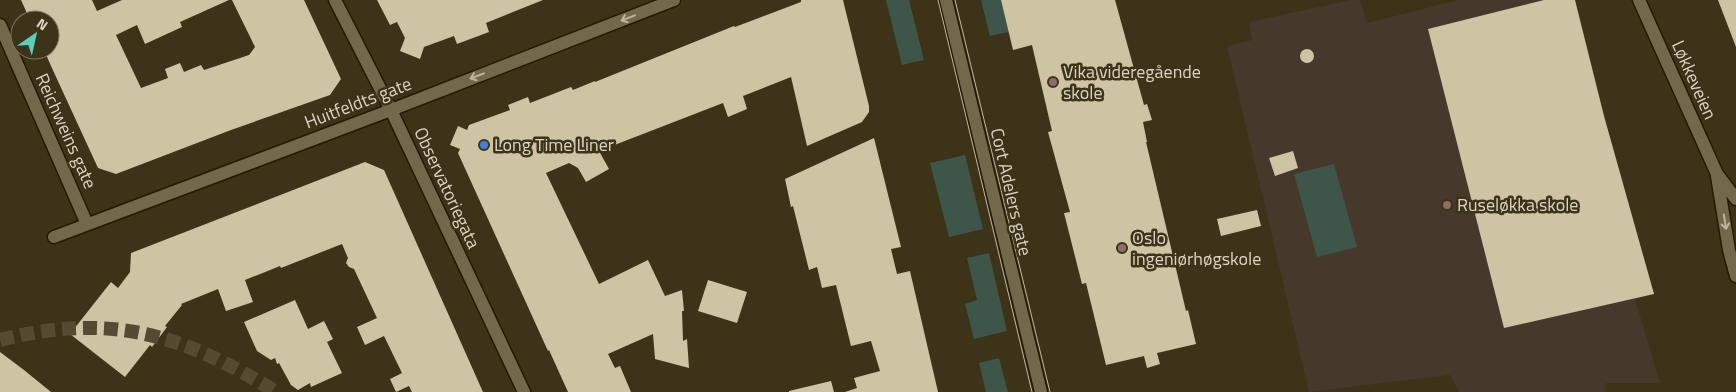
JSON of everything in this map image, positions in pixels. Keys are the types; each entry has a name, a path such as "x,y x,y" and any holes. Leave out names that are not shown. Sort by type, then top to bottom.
{"street":[{"name":"Observatoriegata","path":"336,0 391,110 524,392"},
{"name":"Huitfeldts gate","path":"54,237 391,110 674,0"},
{"name":"Cort Adelers gate","path":"946,0 1041,392"},
{"name":"Løkkeveien","path":"1639,0 1717,174 1736,199"},
{"name":"Reichweins gate","path":"0,25 88,224"},
{"name":"Løkkeveien","path":"1717,174 1729,250 1736,276"}],"shaded area":[{"name":"Ruseløkka skole","path":"1351,0 1360,0 1367,23 1458,0 1575,0 1604,116 1654,294 1635,299 1660,383 1606,383 1605,392 1459,392 1450,375 1309,392 1227,46 1252,40 1249,22"}],"green space":[{"path":"886,0 909,0 924,60 902,65"},
{"path":"981,0 1001,0 1009,32 990,36"},
{"path":"965,155 983,229 949,237 930,163"},
{"path":"1334,164 1357,247 1317,257 1294,174"},
{"path":"989,253 1007,331 974,339 965,304 977,300 967,258"},
{"path":"999,358 1008,392 986,392 979,363"}],"building":[{"path":"21,0 92,0 97,11 122,0 229,0 180,22 182,27 145,44 137,25 116,35 141,88 168,78 165,69 180,63 184,72 201,65 204,70 249,55 255,47 232,0 304,0 341,79 330,95 116,174 98,168 49,60 60,60 60,10 26,10"},
{"path":"377,0 543,0 486,23 489,32 457,44 454,36 424,47 420,59 400,51 405,38 397,22 390,25"},
{"path":"801,0 843,0 869,106 869,112 862,122 807,146 791,77 743,96 747,109 728,117 723,103 599,151 609,169 586,182 578,168 569,163 546,173 599,284 648,260 665,296 682,290 684,311 682,311 683,341 687,339 689,368 655,359 653,334 608,354 615,368 620,366 631,392 568,392 458,153 460,149 450,145 458,126 467,130 469,125 510,110 508,105 528,97 530,103 571,87 573,90 734,26 801,2"},
{"name":"Oslo ingeniørhøgskole","path":"1001,0 1115,0 1144,105 1147,104 1152,120 1143,122 1146,142 1186,311 1188,310 1196,344 1157,353 1160,364 1147,368 1144,356 1106,365 1086,283 1082,284 1064,213 1070,212 1048,132 1052,131 1032,45 1013,50"},
{"path":"1544,0 1575,0 1604,116 1654,294 1504,328 1428,29"},
{"path":"1718,0 1736,0 1736,47"},
{"path":"1304,49 1310,49 1314,56 1310,63 1304,63 1300,59 1300,53"},
{"path":"874,138 901,247 891,249 897,274 910,271 938,392 845,392 857,388 854,378 880,371 871,341 851,346 836,285 822,288 817,267 809,270 793,206 791,207 785,179"},
{"path":"1293,151 1298,168 1275,176 1269,158"},
{"path":"365,162 384,170 483,392 412,392 409,386 396,392 390,379 402,373 384,336 365,345 357,327 377,318 354,269 346,263 348,258 342,244 245,280 253,302 226,311 218,289 181,304 152,347 150,345 125,377 70,334 111,282 118,288 130,272 131,253"},
{"path":"1257,210 1261,226 1221,236 1217,219"},
{"path":"708,280 747,292 737,323 698,311"},
{"path":"295,300 308,329 324,321 333,339 327,342 342,373 311,387 310,383 298,390 291,385 275,358 271,360 257,351 244,322"},
{"path":"0,352 24,370 51,392 0,392"},
{"path":"831,381 834,392 789,392 789,391"}],"tunnel":[{"path":"0,340 39,332 76,328 111,329 144,334 177,343 209,355 276,392"}],"tram line":[{"path":"938,0 1032,392"},
{"path":"955,0 1050,392"}],"place":[{"name":"Vika videregående skole","path":"1053,82"},
{"name":"Long Time Liner","path":"484,145"},
{"name":"Ruseløkka skole","path":"1447,205"},
{"name":"Oslo ingeniørhøgskole","path":"1122,248"}]}
